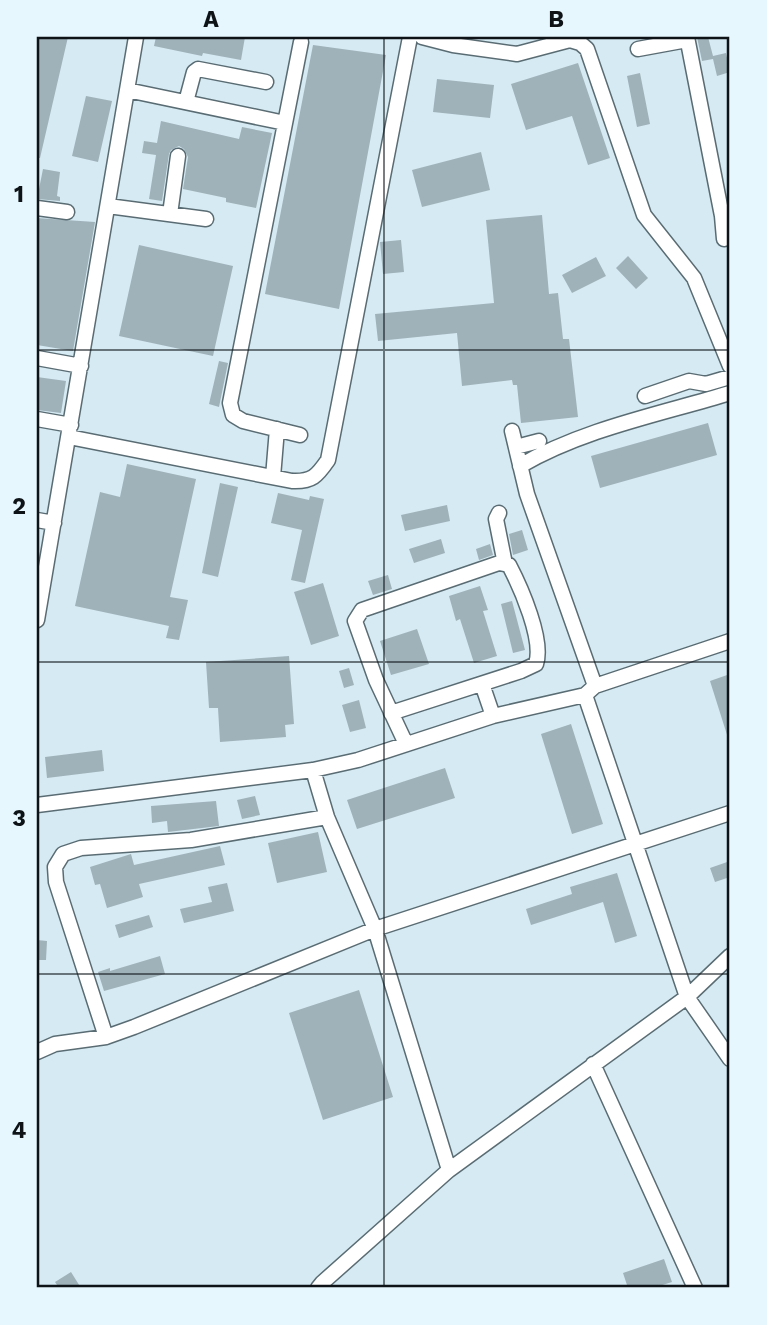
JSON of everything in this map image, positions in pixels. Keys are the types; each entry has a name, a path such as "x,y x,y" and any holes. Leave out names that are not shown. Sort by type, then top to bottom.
{"street":[{"path":"37,620 136,37"},
{"path":"37,419 70,431 272,477 305,482 319,474 328,460 410,37"},
{"path":"422,37 453,45 517,54 570,40 587,49 643,215 694,278 730,366"},
{"path":"470,46 485,37"},
{"path":"638,49 687,38 722,216 724,239"},
{"path":"300,435 243,421 233,415 230,403 301,42"},
{"path":"186,103 194,72 198,69 266,82"},
{"path":"127,90 285,123"},
{"path":"170,214 178,156"},
{"path":"108,206 206,219"},
{"path":"37,208 67,212"},
{"path":"37,358 81,366"},
{"path":"645,396 689,381 706,384 730,377"},
{"path":"520,466 540,454 591,434 730,393"},
{"path":"272,477 277,429"},
{"path":"512,431 527,494 590,690 634,845 687,998 730,1059"},
{"path":"516,447 539,441"},
{"path":"391,713 536,664 539,655 537,637 514,575 505,564 496,519 499,513"},
{"path":"37,520 54,523"},
{"path":"405,744 376,680 355,621 362,610 499,563 505,564"},
{"path":"37,805 313,770 358,760 493,716 590,690 730,641"},
{"path":"482,684 493,716"},
{"path":"313,770 327,817 375,929 449,1170"},
{"path":"37,1052 55,1044 106,1037 375,929 730,813"},
{"path":"106,1037 56,882 55,867 63,854 81,848 191,840 327,817"},
{"path":"318,1288 449,1170 687,998 730,956"},
{"path":"593,1064 695,1288"}],"building":[{"path":"37,37 68,37 40,158 37,158"},
{"path":"156,37 245,37 241,60 203,53 202,56 154,46"},
{"path":"697,37 708,37 713,56 726,53 730,72 717,76 713,59 702,61"},
{"path":"313,45 386,55 339,309 265,294"},
{"path":"578,63 610,158 588,165 572,116 526,130 511,84"},
{"path":"640,73 650,124 637,127 627,76"},
{"path":"437,79 494,85 490,118 433,112"},
{"path":"86,96 112,101 98,162 72,156"},
{"path":"161,121 239,139 242,127 272,133 256,208 226,202 226,198 183,189 188,157 179,146 169,154 162,201 149,199 156,155 142,153 144,141 157,143"},
{"path":"481,152 490,190 422,207 412,170"},
{"path":"43,169 60,172 57,196 60,201 37,199"},
{"path":"542,215 549,294 558,293 563,339 569,339 578,417 521,423 517,385 513,385 512,380 462,386 457,333 378,341 375,314 494,303 486,220"},
{"path":"37,218 95,222 73,351 37,345"},
{"path":"401,240 404,272 383,274 380,242"},
{"path":"139,245 233,266 213,356 119,336"},
{"path":"628,256 648,278 636,289 616,268"},
{"path":"596,257 606,276 572,293 562,275"},
{"path":"219,361 228,363 219,407 209,404"},
{"path":"37,377 66,381 61,413 37,410"},
{"path":"708,423 717,455 600,488 591,456"},
{"path":"127,464 196,479 170,597 188,600 179,640 166,638 169,626 75,606 100,492 120,497"},
{"path":"220,483 238,487 218,577 202,573"},
{"path":"278,493 309,500 310,496 324,499 305,583 291,580 302,530 271,523"},
{"path":"447,505 450,521 405,531 401,515"},
{"path":"522,530 528,550 513,555 509,534"},
{"path":"441,539 445,553 414,563 409,549"},
{"path":"490,544 493,555 479,560 476,549"},
{"path":"388,575 392,589 373,595 368,581"},
{"path":"323,583 339,636 311,645 294,592"},
{"path":"480,586 488,610 483,611 497,656 474,663 460,619 456,621 449,596"},
{"path":"512,601 525,650 513,653 501,604"},
{"path":"417,629 429,664 391,675 380,641"},
{"path":"289,656 294,724 285,725 286,737 220,742 218,708 209,708 206,662"},
{"path":"349,668 354,685 344,688 339,671"},
{"path":"730,674 730,738 728,738 710,681"},
{"path":"359,700 366,728 350,732 342,705"},
{"path":"571,724 603,824 572,834 541,734"},
{"path":"102,750 104,771 47,778 45,757"},
{"path":"445,768 455,798 357,829 347,800"},
{"path":"255,796 260,815 242,819 237,800"},
{"path":"216,801 219,826 168,832 167,821 152,823 151,806"},
{"path":"318,832 327,872 277,883 268,843"},
{"path":"220,846 225,865 139,884 143,897 107,908 100,884 95,885 90,867 131,854 134,865"},
{"path":"730,861 730,877 715,882 710,868"},
{"path":"617,873 637,936 615,943 603,902 531,925 526,909 572,894 570,887"},
{"path":"227,883 234,911 184,923 180,909 212,902 208,887"},
{"path":"149,915 153,927 119,938 115,925"},
{"path":"37,940 47,941 46,960 37,960"},
{"path":"160,956 165,974 104,991 98,972"},
{"path":"359,990 393,1097 323,1120 289,1013"},
{"path":"664,1259 672,1282 653,1288 628,1288 623,1273"},
{"path":"71,1272 81,1288 59,1288 55,1282"}]}
